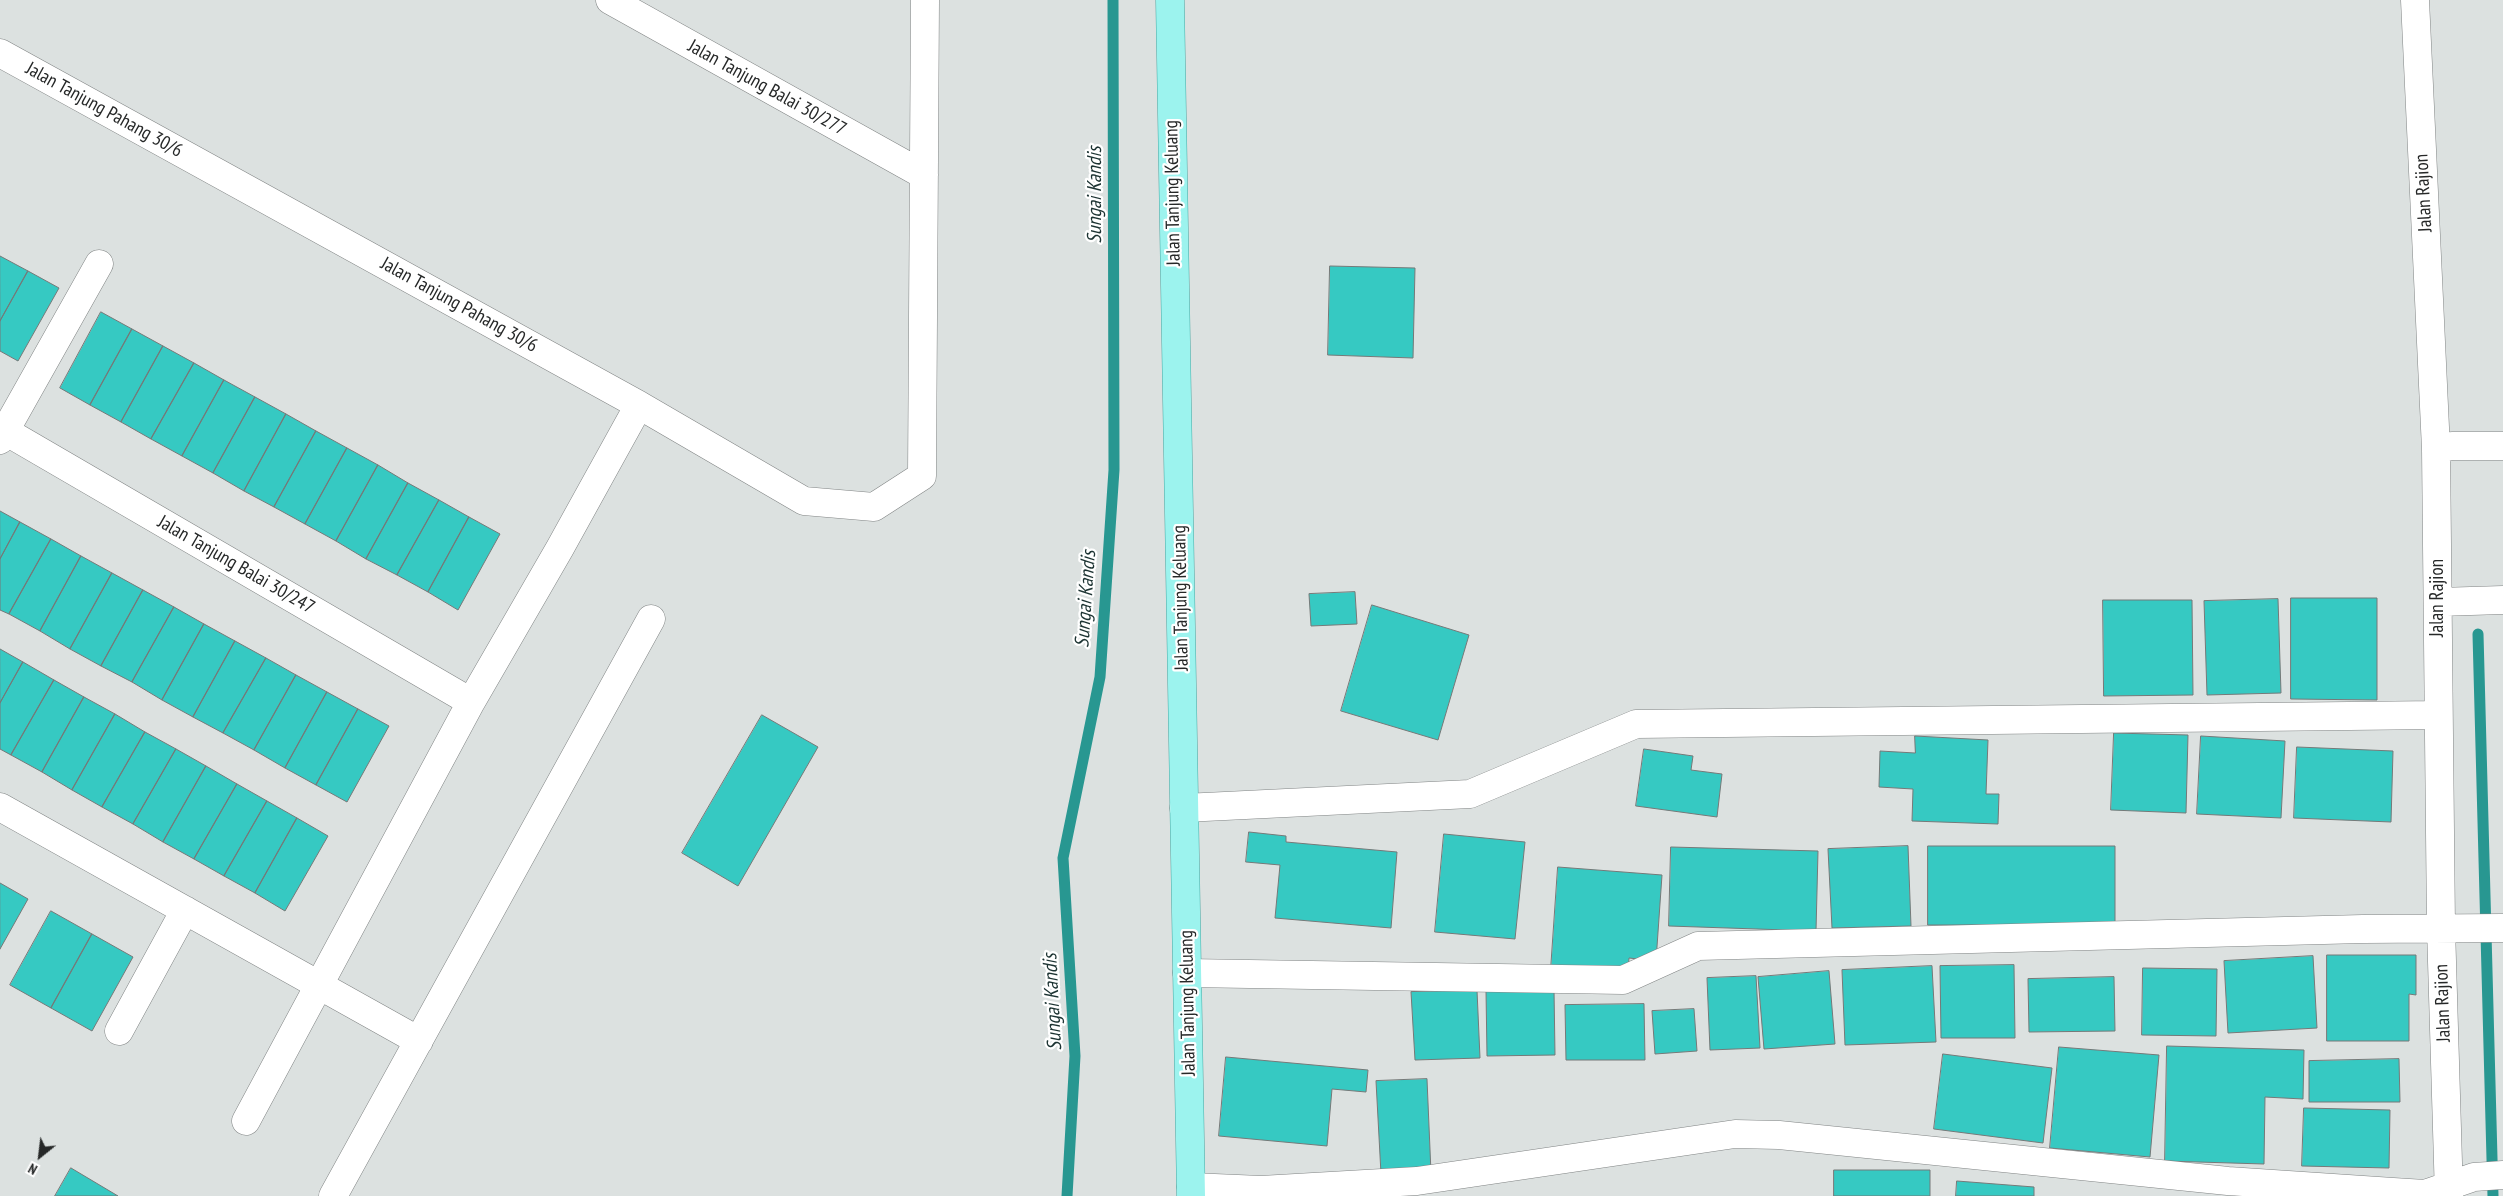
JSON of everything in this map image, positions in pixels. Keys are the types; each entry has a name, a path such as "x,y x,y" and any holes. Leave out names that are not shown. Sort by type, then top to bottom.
{"main road":[{"name":"Jalan Tanjung Keluang","path":"1170,0 1187,973 1198,1190"}],"street":[{"name":"Jalan Tanjung Balai 30/277","path":"610,0 924,175"},
{"path":"924,175 925,0"},
{"name":"Jalan Rajion","path":"2415,0 2444,448 2439,602 2438,715 2441,928 2441,1192"},
{"name":"Jalan Tanjung Pahang 30/6","path":"0,53 639,405 804,501 874,507 922,476 924,175"},
{"path":"2,433 99,264"},
{"path":"246,1121 471,702 560,548 639,405"},
{"name":"Jalan Tanjung Balai 30/247","path":"2,433 471,702"},
{"path":"2444,448 2503,446"},
{"path":"2439,602 2503,600"},
{"path":"333,1196 651,619"},
{"path":"1184,808 1248,807 1470,794 1636,724 2404,717 2438,715"},
{"path":"0,807 419,1041"},
{"path":"119,1031 185,910"},
{"path":"1187,973 1623,980 1698,946 2363,928 2503,928"},
{"path":"1198,1190 1261,1190 1417,1181 1630,1148 1744,1134 1779,1135 2228,1181 2393,1192 2441,1192 2474,1177 2503,1175"}],"building":[{"path":"0,256 28,271 0,321"},
{"path":"1330,266 1415,268 1413,358 1328,355"},
{"path":"28,271 59,288 18,361 0,351 0,321"},
{"path":"101,312 132,329 90,405 60,388"},
{"path":"132,329 163,346 121,422 90,405"},
{"path":"163,346 194,363 151,439 121,422"},
{"path":"194,363 224,380 182,456 151,439"},
{"path":"224,380 255,397 213,473 182,456"},
{"path":"255,397 286,414 244,491 213,473"},
{"path":"286,414 316,431 274,507 244,491"},
{"path":"316,431 347,448 305,524 274,507"},
{"path":"347,448 378,465 336,541 305,524"},
{"path":"378,465 408,483 366,559 336,541"},
{"path":"408,483 439,500 397,575 366,559"},
{"path":"439,500 469,517 428,592 397,575"},
{"path":"0,511 20,522 0,559"},
{"path":"469,517 500,534 458,610 428,592"},
{"path":"20,522 51,539 9,614 0,610 0,559"},
{"path":"51,539 81,556 40,631 9,614"},
{"path":"81,556 112,573 70,649 40,631"},
{"path":"112,573 143,590 101,666 70,649"},
{"path":"143,590 174,607 132,682 101,666"},
{"path":"1355,592 1357,624 1311,626 1309,594"},
{"path":"2291,598 2377,598 2377,700 2291,699"},
{"path":"2278,599 2281,693 2207,695 2204,601"},
{"path":"2103,600 2192,600 2193,695 2104,696"},
{"path":"1372,605 1469,635 1438,740 1341,711"},
{"path":"174,607 204,624 162,700 132,682"},
{"path":"204,624 235,641 193,717 162,700"},
{"path":"235,641 266,658 223,733 193,717"},
{"path":"0,649 23,662 0,703"},
{"path":"266,658 296,675 254,750 223,733"},
{"path":"23,662 54,680 11,755 0,749 0,703"},
{"path":"296,675 327,692 285,768 254,750"},
{"path":"54,680 84,697 42,772 11,755"},
{"path":"327,692 358,709 316,785 285,768"},
{"path":"84,697 115,714 72,790 42,772"},
{"path":"358,709 389,726 347,802 316,785"},
{"path":"115,714 145,732 102,807 72,790"},
{"path":"762,715 818,747 738,886 682,853"},
{"path":"145,732 176,749 133,824 102,807"},
{"path":"2114,733 2188,735 2186,813 2111,810"},
{"path":"1915,736 1988,740 1986,794 1999,794 1998,824 1912,821 1913,789 1879,787 1880,751 1915,753"},
{"path":"2201,736 2285,741 2281,818 2197,814"},
{"path":"2297,747 2393,751 2391,822 2294,818"},
{"path":"176,749 206,766 163,842 133,824"},
{"path":"1644,749 1693,756 1691,770 1722,774 1717,817 1636,806"},
{"path":"206,766 237,784 194,859 163,842"},
{"path":"237,784 267,801 224,876 194,859"},
{"path":"267,801 297,818 255,893 224,876"},
{"path":"297,818 328,836 285,911 255,893"},
{"path":"1249,832 1286,836 1286,842 1397,852 1391,928 1275,918 1280,865 1246,862"},
{"path":"1444,834 1525,842 1515,939 1435,932"},
{"path":"1908,846 1911,926 1832,928 1828,849"},
{"path":"1928,846 2115,846 2115,925 1928,925"},
{"path":"1671,847 1818,851 1816,931 1669,926"},
{"path":"1558,867 1662,875 1656,961 1629,958 1628,975 1551,969"},
{"path":"0,883 28,899 0,949"},
{"path":"51,911 92,934 51,1008 10,985"},
{"path":"92,934 133,957 92,1031 51,1008"},
{"path":"2327,955 2416,955 2416,995 2409,994 2409,1041 2327,1041"},
{"path":"2313,956 2317,1028 2228,1033 2224,961"},
{"path":"2014,965 2015,1038 1941,1038 1940,966"},
{"path":"1932,966 1936,1042 1845,1045 1842,970"},
{"path":"2143,968 2217,969 2216,1036 2142,1035"},
{"path":"1829,971 1835,1044 1764,1049 1758,977"},
{"path":"1756,976 1760,1048 1710,1050 1707,978"},
{"path":"2114,977 2115,1031 2029,1032 2028,979"},
{"path":"1554,989 1555,1055 1487,1056 1486,990"},
{"path":"1477,990 1480,1058 1415,1060 1411,992"},
{"path":"1644,1004 1645,1060 1566,1060 1565,1005"},
{"path":"1694,1009 1697,1051 1655,1054 1652,1011"},
{"path":"2167,1046 2304,1050 2303,1099 2265,1097 2264,1164 2165,1161"},
{"path":"2059,1047 2159,1055 2150,1157 2050,1148"},
{"path":"1943,1054 2052,1068 2043,1143 1934,1129"},
{"path":"1226,1057 1368,1070 1366,1092 1332,1089 1327,1146 1219,1136"},
{"path":"2399,1059 2400,1102 2309,1102 2309,1061"},
{"path":"1427,1079 1431,1173 1381,1174 1376,1081"},
{"path":"2304,1108 2390,1110 2389,1168 2302,1166"},
{"path":"71,1168 118,1196 55,1196"},
{"path":"1834,1170 1930,1170 1930,1196 1834,1196"},
{"path":"1957,1181 2034,1187 2034,1196 1956,1196"}],"waterway":[{"name":"Sungai Kandis","path":"1067,1196 1075,1056 1063,858 1100,677 1114,470 1113,0"},
{"path":"2478,634 2493,1196"}]}
